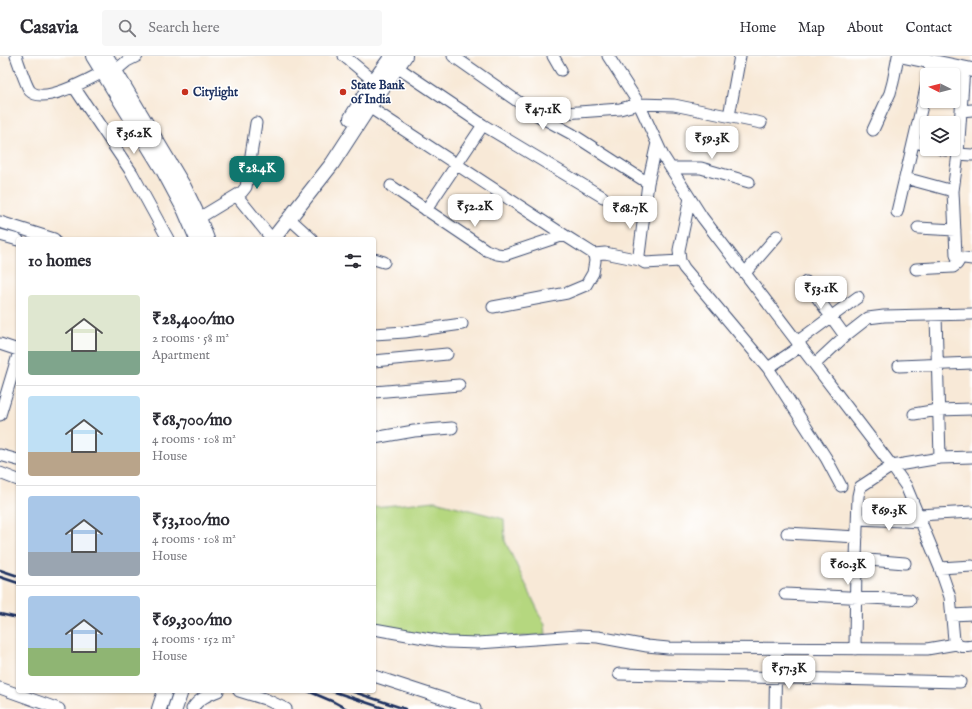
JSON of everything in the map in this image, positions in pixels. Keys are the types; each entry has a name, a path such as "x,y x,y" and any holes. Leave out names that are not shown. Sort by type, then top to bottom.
{"main road":[{"path":"93,56 109,71 184,187 206,237"},
{"path":"106,56 109,71 185,211 196,237"},
{"path":"904,56 931,68"},
{"path":"267,237 309,183 374,81 398,60"},
{"path":"267,237 290,218 332,164 398,60"},
{"path":"159,709 164,693"},
{"path":"175,709 180,693"}],"street":[{"path":"16,56 29,90 37,95 55,93 74,87 137,56"},
{"path":"344,56 374,81"},
{"path":"453,56 537,115 572,134 648,183"},
{"path":"553,56 561,70"},
{"path":"608,56 639,104 657,143 702,217 815,364 906,486 940,568 950,597 953,635 956,644"},
{"path":"729,116 740,56"},
{"path":"873,130 892,87 898,56"},
{"path":"398,60 483,125 603,197"},
{"path":"960,144 967,111 968,69"},
{"path":"74,87 132,173 167,237"},
{"path":"537,115 620,109 639,104 680,106 761,123"},
{"path":"369,107 594,254 605,253 640,260 645,263 680,261"},
{"path":"897,212 922,108"},
{"path":"199,218 237,196 246,187 256,123"},
{"path":"426,210 483,125"},
{"path":"914,142 920,143"},
{"path":"640,260 638,255 648,183 657,143"},
{"path":"960,154 972,155"},
{"path":"958,156 953,191 956,255 957,258 960,259 972,259"},
{"path":"671,168 700,168 749,182"},
{"path":"905,178 953,191"},
{"path":"391,186 486,250 497,254 504,255 564,235"},
{"path":"237,196 267,237"},
{"path":"690,198 679,250 680,261 684,268 768,368 826,458 841,486"},
{"path":"290,218 310,237"},
{"path":"0,222 48,237"},
{"path":"918,228 955,230"},
{"path":"0,235 16,239"},
{"path":"745,273 777,236"},
{"path":"493,307 567,293 586,285 593,273 595,261 594,254"},
{"path":"916,269 953,267 960,259"},
{"path":"806,282 845,336"},
{"path":"768,368 858,297"},
{"path":"815,364 845,336 868,318 884,316 972,314"},
{"path":"936,315 936,364 940,458"},
{"path":"376,334 405,332 462,324"},
{"path":"0,344 16,349"},
{"path":"376,361 447,354"},
{"path":"0,415 16,362"},
{"path":"899,366 972,363"},
{"path":"376,392 459,385"},
{"path":"914,414 938,410 972,409"},
{"path":"376,438 414,431 452,428"},
{"path":"0,455 16,459"},
{"path":"855,649 856,559 858,496 860,487 892,466 940,458 972,457"},
{"path":"0,473 16,479"},
{"path":"858,519 920,518 972,512"},
{"path":"787,533 857,536"},
{"path":"856,559 905,563"},
{"path":"940,568 972,566"},
{"path":"785,594 910,600"},
{"path":"952,615 972,614"},
{"path":"376,629 447,642 478,643 578,636 598,637 662,648 927,649 956,644 962,647 972,646"},
{"path":"775,709 776,648"},
{"path":"619,674 960,682"},
{"path":"376,677 475,709"},
{"path":"0,688 59,709"},
{"path":"192,709 195,703 213,693"},
{"path":"246,693 265,699 286,709"}],"green space":[{"path":"435,501 504,519 505,541 545,625 546,635 457,641 376,630 376,507"}],"railway":[{"path":"0,570 16,575"},
{"path":"0,577 16,582"},
{"path":"0,614 16,618"},
{"path":"313,693 347,709"},
{"path":"338,693 386,709"},
{"path":"357,693 405,709"}],"place":[{"name":"Citylight","path":"185,92"},
{"name":"State Bank of India","path":"343,92"}]}
